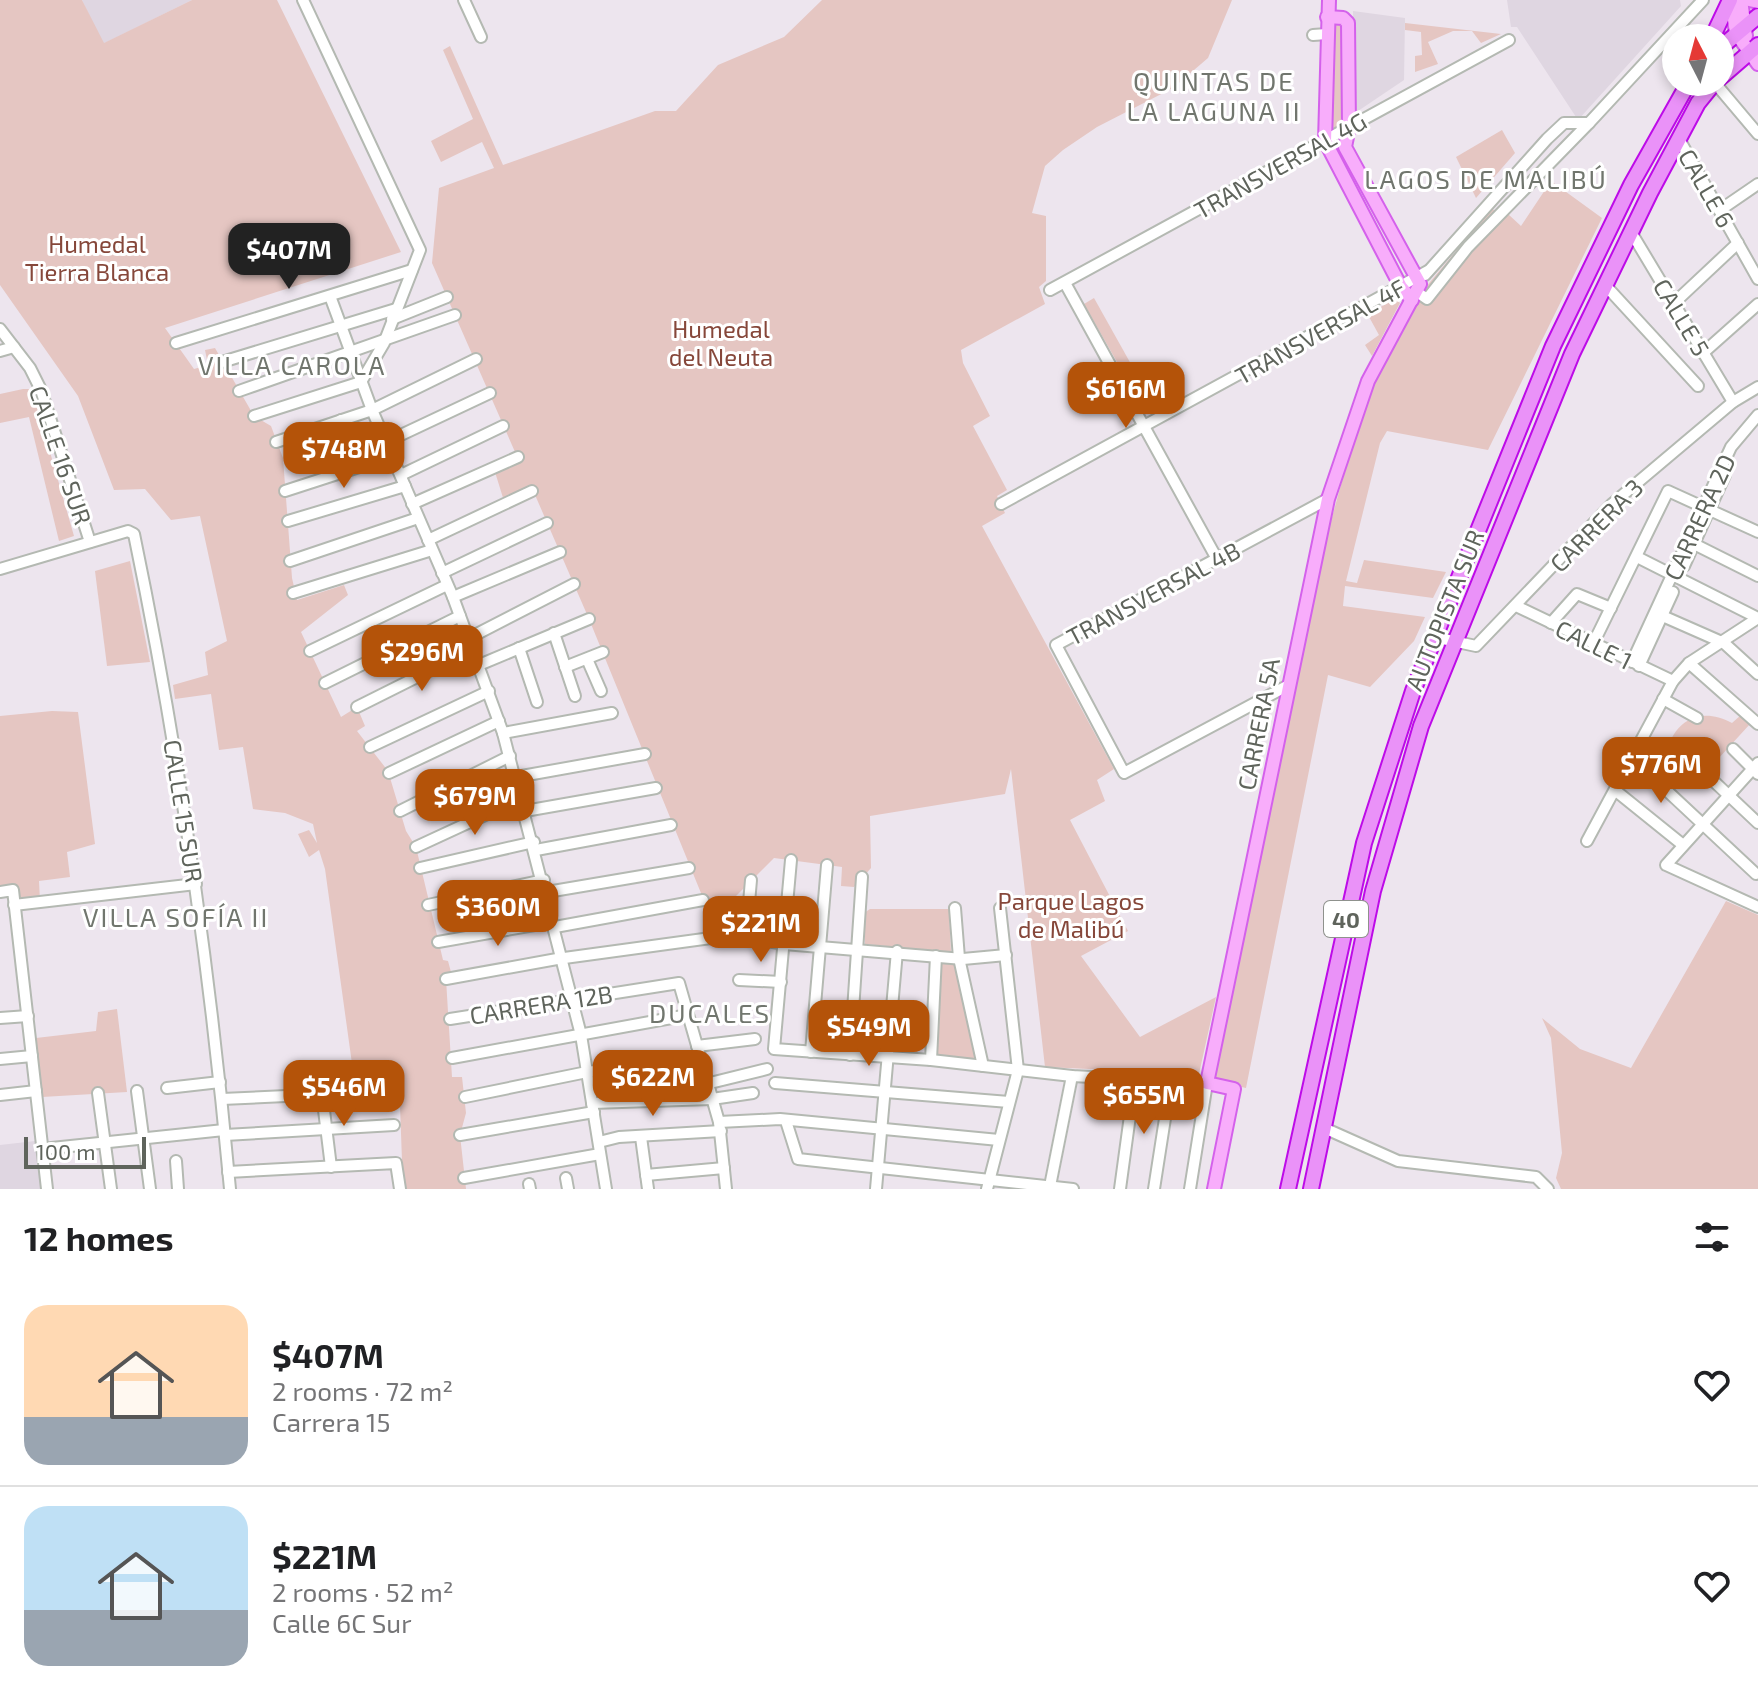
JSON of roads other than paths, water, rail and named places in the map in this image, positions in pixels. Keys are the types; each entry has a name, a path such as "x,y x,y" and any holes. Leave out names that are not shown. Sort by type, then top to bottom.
{"highway":[{"path":"1719,24 1730,0"},
{"path":"1734,35 1758,16"},
{"path":"1734,66 1754,48"},
{"name":"AUTOPISTA SUR","path":"1288,1189 1364,843 1403,719 1553,346 1631,185 1681,96"},
{"name":"AUTOPISTA SUR","path":"1311,1189 1391,821 1454,642 1572,354 1631,232 1704,96"}],"main road":[{"path":"1327,17 1343,18 1348,23 1349,127 1345,147 1419,285 1401,287 1325,141 1327,17 1329,0"},
{"path":"1730,0 1740,30 1754,48 1758,64"},
{"path":"1740,30 1741,0"},
{"path":"1749,0 1758,2"},
{"name":"CARRERA 5A","path":"1207,1083 1328,499 1368,381 1419,285"},
{"path":"1207,1083 1234,1089 1214,1189"}],"street":[{"path":"254,416 361,382 384,343 420,250 303,0"},
{"path":"464,0 481,37"},
{"path":"1589,123 1564,123 1419,285 1427,299 1468,247 1589,123 1703,0"},
{"path":"1313,35 1327,34"},
{"name":"TRANSVERSAL 4G","path":"1050,290 1509,40"},
{"path":"1727,96 1758,134"},
{"name":"CALLE 6","path":"1679,139 1758,279"},
{"path":"1720,210 1758,184"},
{"name":"CALLE 5","path":"1631,232 1733,402"},
{"path":"1674,303 1738,243"},
{"path":"176,343 412,270"},
{"path":"1065,283 1217,559"},
{"path":"1605,285 1698,386"},
{"name":"TRANSVERSAL 4F","path":"1001,504 1401,287"},
{"path":"330,296 372,410 453,597 503,733 573,998 606,1189"},
{"path":"222,362 447,297"},
{"path":"1703,353 1758,304"},
{"path":"239,391 384,343 455,315"},
{"name":"CALLE 16 SUR","path":"0,329 41,390 90,542"},
{"path":"0,351 14,347"},
{"path":"276,442 372,410 476,359"},
{"name":"CARRERA 3","path":"1434,637 1476,646 1612,504 1733,402 1756,392"},
{"path":"386,442 490,393"},
{"path":"341,420 358,467"},
{"name":"CARRERA 2D","path":"1635,664 1743,432 1756,422"},
{"path":"288,521 403,481 503,426"},
{"path":"285,491 393,456"},
{"path":"412,504 518,457"},
{"path":"293,593 430,545 532,491"},
{"path":"1593,644 1668,491 1758,532"},
{"name":"TRANSVERSAL 4B","path":"1287,686 1124,773 1056,645 1328,499"},
{"path":"290,561 418,518"},
{"path":"442,573 547,523"},
{"name":"CALLE 15 SUR","path":"90,542 132,531 169,710 196,884 230,1189"},
{"path":"0,569 90,542"},
{"path":"1691,543 1758,576"},
{"path":"453,597 560,552"},
{"path":"1587,841 1673,681 1689,663 1758,618 1637,557"},
{"path":"469,638 574,584"},
{"path":"310,651 447,585"},
{"path":"1551,623 1577,594 1611,608"},
{"name":"CALLE 1","path":"1516,606 1673,681"},
{"path":"1659,614 1724,643 1758,674"},
{"path":"325,683 460,616"},
{"path":"479,665 589,619"},
{"path":"554,633 575,696"},
{"path":"519,648 537,702"},
{"path":"357,707 473,649"},
{"path":"565,667 603,652"},
{"path":"587,659 601,691"},
{"path":"1689,663 1758,724"},
{"path":"370,747 489,691"},
{"path":"1663,699 1697,718"},
{"path":"503,733 612,713"},
{"path":"389,773 499,721"},
{"path":"1733,749 1756,769 1666,865 1758,907"},
{"path":"516,777 645,754"},
{"path":"400,811 510,756"},
{"path":"1633,759 1756,874"},
{"path":"1705,773 1758,823"},
{"path":"525,811 656,788"},
{"path":"1616,791 1683,845"},
{"path":"416,847 522,798"},
{"path":"420,868 671,825"},
{"path":"791,860 774,1049 931,1060 1072,1076 1207,1083"},
{"path":"811,1052 827,865"},
{"path":"547,892 689,868"},
{"path":"850,1055 862,877"},
{"path":"428,905 544,880"},
{"path":"746,937 751,880"},
{"path":"14,905 196,884"},
{"path":"0,892 13,890 47,1189"},
{"path":"438,942 703,900"},
{"path":"955,908 959,958 983,1066"},
{"path":"989,1184 1018,1070 1000,908"},
{"path":"446,979 715,936 959,958 1006,955"},
{"path":"876,1189 897,951"},
{"path":"931,1060 936,956"},
{"path":"739,980 781,982"},
{"name":"CARRERA 12B","path":"450,1019 679,983 688,1015"},
{"path":"452,1058 688,1015 720,1126 726,1189"},
{"path":"0,1018 28,1016"},
{"path":"697,1046 755,1039"},
{"path":"0,1059 32,1056"},
{"path":"465,1097 587,1072 700,1058"},
{"path":"706,1084 767,1069"},
{"path":"1050,1186 1072,1076"},
{"path":"1120,1189 1135,1079"},
{"path":"1154,1189 1171,1080"},
{"path":"167,1088 220,1082"},
{"path":"775,1083 1009,1102"},
{"name":"CARRERA 5A","path":"1190,1189 1207,1083"},
{"path":"0,1095 36,1091"},
{"path":"137,1091 150,1189"},
{"path":"222,1099 393,1091"},
{"path":"98,1093 111,1189"},
{"path":"460,1135 593,1108 753,1093"},
{"path":"322,1094 331,1167"},
{"path":"599,1142 786,1121 999,1140"},
{"path":"786,1121 798,1159 878,1167 989,1184 1073,1189"},
{"path":"42,1149 225,1132 394,1125"},
{"path":"1324,1128 1398,1161 1536,1177 1548,1189"},
{"path":"641,1137 648,1189"},
{"path":"464,1178 600,1154"},
{"path":"176,1161 179,1189"},
{"path":"228,1172 396,1163 400,1189"},
{"path":"646,1175 724,1168"}],"district":[{"name":"QUINTAS DE LA LAGUNA II","path":"1214,95"},
{"name":"LAGOS DE MALIBÚ","path":"1486,178"},
{"name":"VILLA CAROLA","path":"292,364"},
{"name":"VILLA SOFÍA II","path":"176,916"},
{"name":"DUCALES","path":"710,1012"}],"park label":[{"name":"Humedal Tierra Blanca","path":"97,257"},
{"name":"Humedal del Neuta","path":"721,342"},
{"name":"Parque Lagos de Malibú","path":"1071,914"}]}
